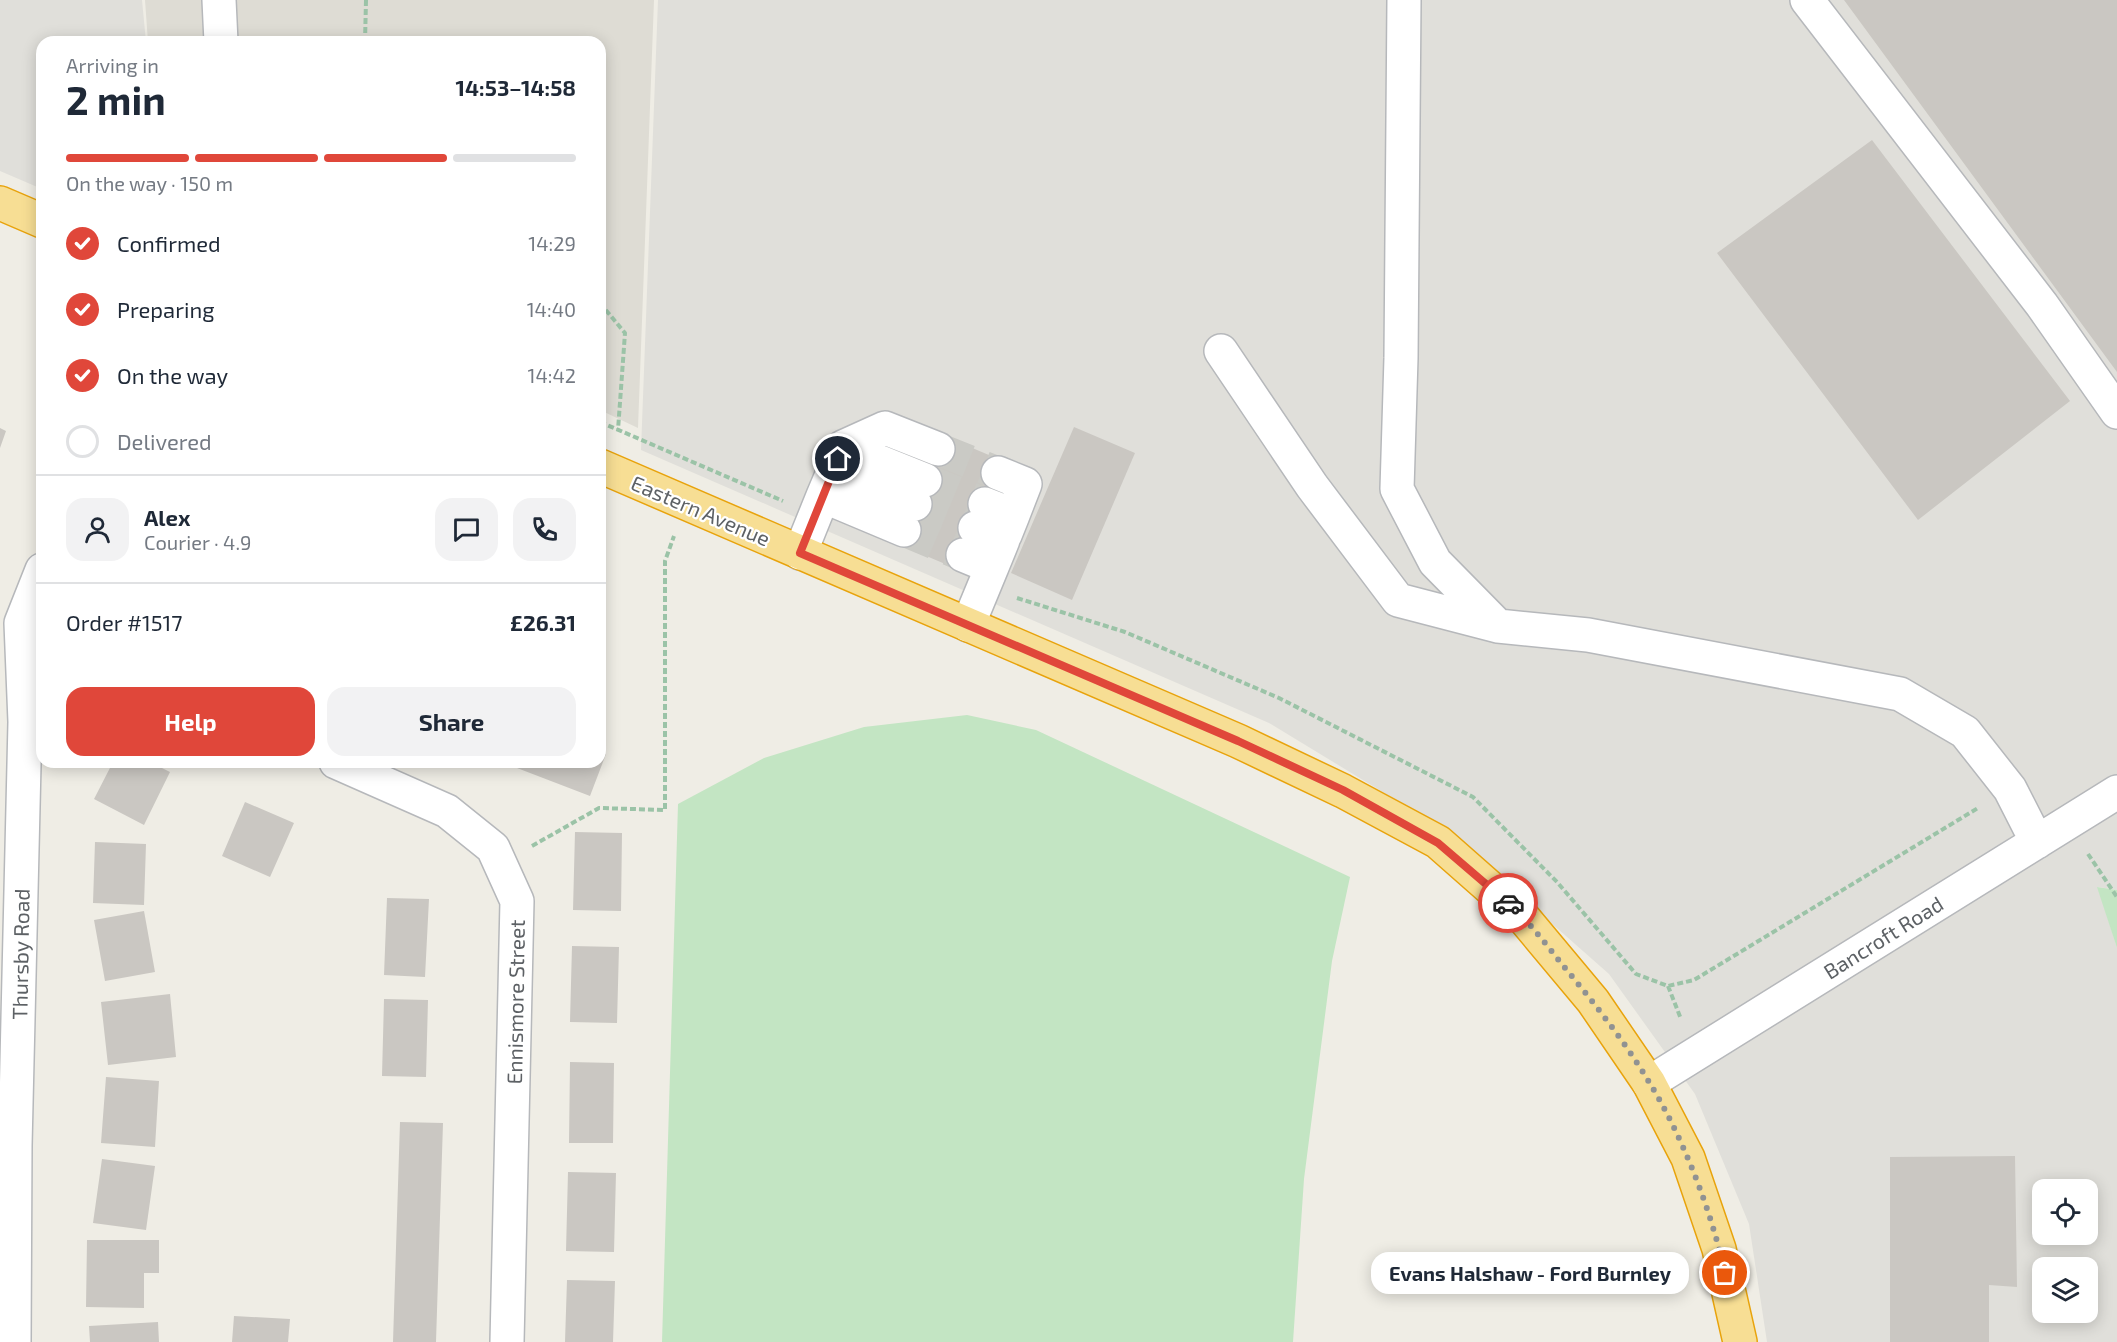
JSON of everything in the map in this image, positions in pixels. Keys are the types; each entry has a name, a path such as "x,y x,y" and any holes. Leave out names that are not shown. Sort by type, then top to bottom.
{"highway":[{"path":"0,203 36,218"},
{"name":"Eastern Avenue","path":"606,469 1238,741 1343,790 1438,843 1522,916 1593,1001 1649,1083 1688,1158 1719,1249 1740,1342"}],"street":[{"path":"219,0 222,36"},
{"path":"1404,0 1401,358 1397,489 1435,562 1498,626"},
{"path":"1807,0 2042,305 2117,412"},
{"path":"1221,351 1312,486 1398,600 1498,626 1588,635 1900,694 1965,732 2010,789 2037,842"},
{"path":"800,553 829,482 885,428 938,449"},
{"path":"968,625 988,542 1025,484 998,473"},
{"path":"829,482 915,504 829,482"},
{"name":"Thursby Road","path":"15,1342 8,1146 25,722 21,623 36,585"},
{"name":"Ennismore Street","path":"350,768 447,811 493,849 517,902 507,1342"},
{"name":"Bancroft Road","path":"1649,1083 2117,792"}],"path":[{"path":"365,36 366,0"},
{"path":"606,310 625,333 618,430"},
{"path":"606,425 618,430 829,482"},
{"path":"500,863 599,808 665,810 665,561 686,503"},
{"path":"988,542 1125,632 1279,698 1473,797 1557,882 1636,974 1668,986 1694,980 2010,789"},
{"path":"2068,823 2117,897"}],"shaded area":[{"path":"0,0 142,0 145,36 36,36 36,186 0,171"},
{"path":"145,0 654,0 638,428 606,413 606,36 148,36"},
{"path":"658,0 2117,0 2117,890 2098,887 2117,948 2117,1342 1767,1342 1749,1224 1695,1094 1609,974 1447,831 1269,723 641,450"}],"green space":[{"path":"967,715 1036,730 1350,877 1332,961 1304,1179 1293,1342 662,1342 678,804 764,758 864,727"},
{"path":"2097,887 2117,890 2117,948"}],"building":[{"path":"1844,0 2117,0 2117,372"},
{"path":"1872,140 2070,401 1918,520 1717,253"},
{"path":"1074,427 1135,453 1072,600 1011,573"},
{"path":"0,428 6,431 0,448"},
{"path":"944,436 1003,461 957,569 898,544"},
{"path":"110,768 162,768 170,772 144,825 94,799"},
{"path":"517,768 601,768 590,796"},
{"path":"245,802 294,823 270,877 222,856"},
{"path":"575,832 622,833 621,911 573,910"},
{"path":"95,842 146,844 144,905 93,903"},
{"path":"387,898 429,899 425,977 384,975"},
{"path":"144,911 155,972 105,981 94,920"},
{"path":"572,946 619,947 617,1023 570,1022"},
{"path":"170,994 176,1057 108,1065 101,1002"},
{"path":"384,999 428,1000 426,1077 382,1076"},
{"path":"570,1062 614,1063 613,1143 569,1143"},
{"path":"106,1077 159,1081 155,1147 101,1143"},
{"path":"400,1122 443,1123 436,1342 393,1342"},
{"path":"2015,1156 2017,1287 1989,1285 1989,1342 1890,1342 1890,1157"},
{"path":"102,1159 155,1166 146,1230 93,1223"},
{"path":"568,1172 616,1173 614,1252 566,1251"},
{"path":"87,1240 159,1240 159,1273 144,1273 144,1308 86,1307"},
{"path":"567,1280 615,1281 613,1342 565,1342"},
{"path":"234,1316 290,1319 288,1342 232,1342"},
{"path":"158,1322 159,1342 90,1342 89,1326"}],"tunnel":[{"path":"938,449 998,473"},
{"path":"925,480 985,504"},
{"path":"915,504 975,528"},
{"path":"904,530 963,555"}],"way so far":[{"path":"1508,903 1522,916 1593,1001 1649,1083 1688,1158 1725,1273"}],"place":[{"name":"Evans Halshaw - Ford Burnley","path":"1725,1273"}],"route":[{"path":"838,459 800,553 1238,741 1343,790 1438,843 1508,903"}]}
